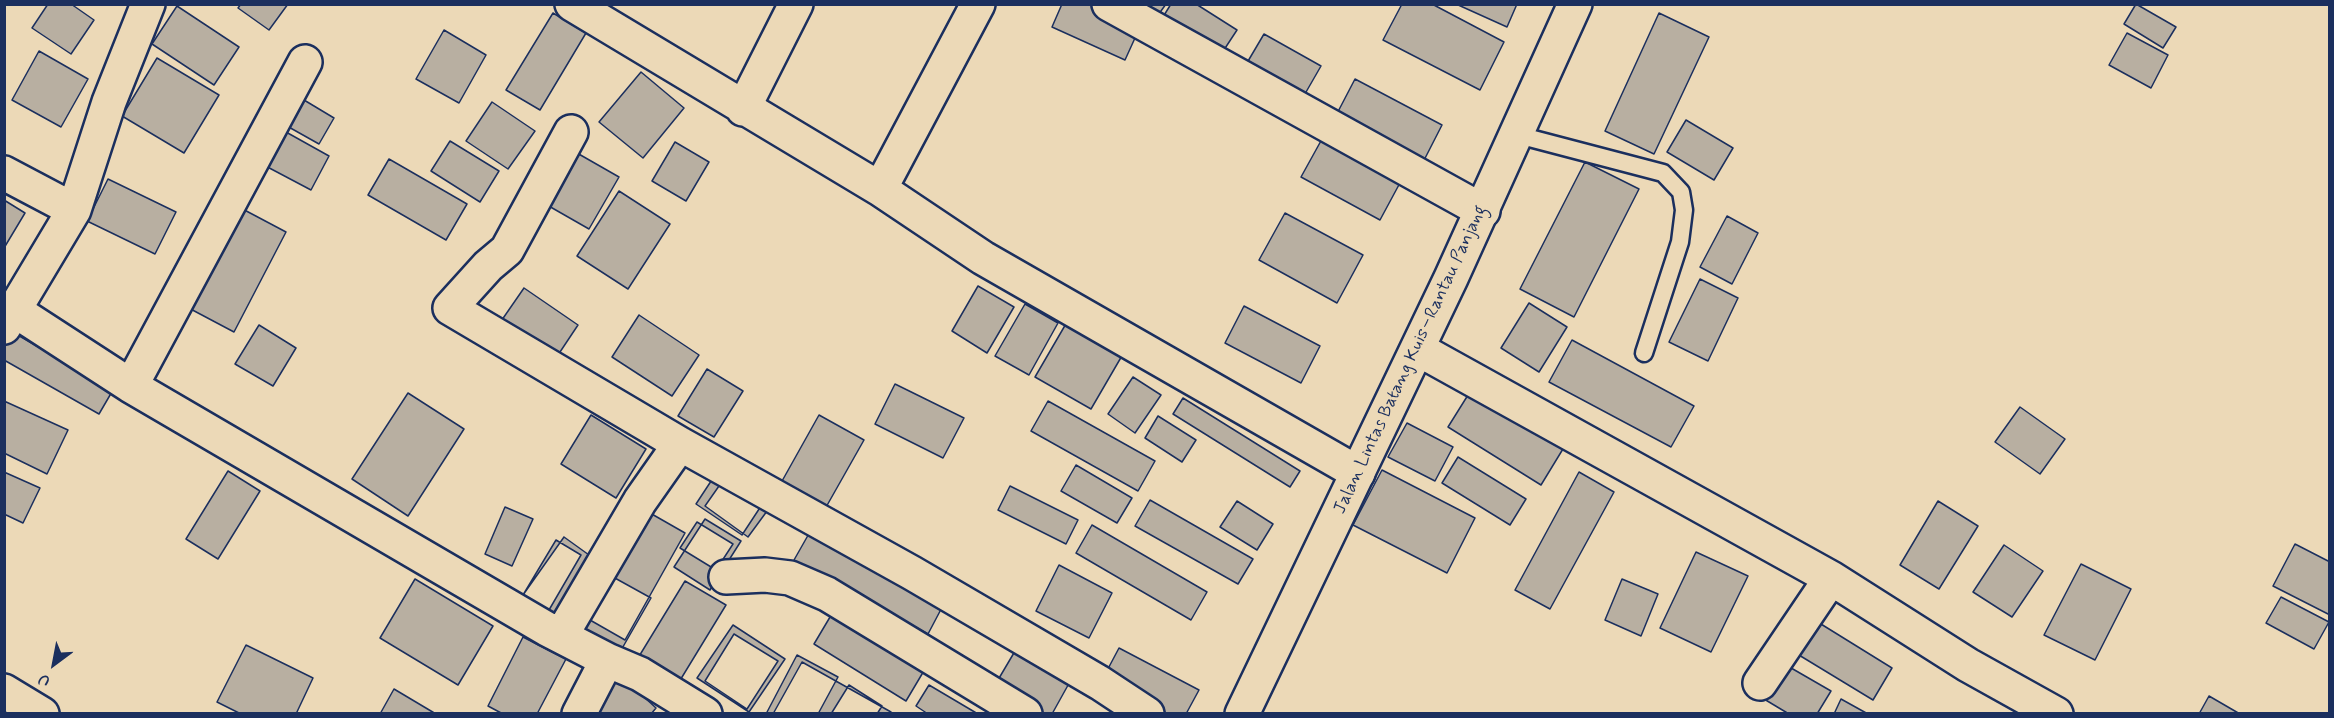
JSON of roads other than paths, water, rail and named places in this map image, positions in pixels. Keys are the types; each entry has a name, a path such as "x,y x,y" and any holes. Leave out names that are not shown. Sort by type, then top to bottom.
{"street":[{"path":"148,4 109,102 74,210 9,318 131,386 561,636 640,674 705,714"},
{"path":"572,4 679,67 743,109 880,189 983,258 1358,473"},
{"path":"743,109 796,4"},
{"path":"880,189 978,4"},
{"path":"1109,4 1483,211"},
{"name":"Jalan Lintas Batang Kuis–Rantau Panjang","path":"1242,714 1483,211 1575,4"},
{"path":"131,386 305,62"},
{"path":"570,132 507,250 488,266 450,308 680,444 912,573 1100,682 1147,714"},
{"path":"4,173 74,210"},
{"path":"1418,349 1831,578 1968,665 2056,714"},
{"path":"561,636 640,501 680,444"},
{"path":"726,577 765,575 790,578 828,594 1025,714"},
{"path":"1760,683 1831,578"},
{"path":"579,714 607,660"},
{"path":"4,691 42,714"}],"lane":[{"path":"1518,135 1663,173 1681,192 1684,210 1680,242 1644,353"}]}
